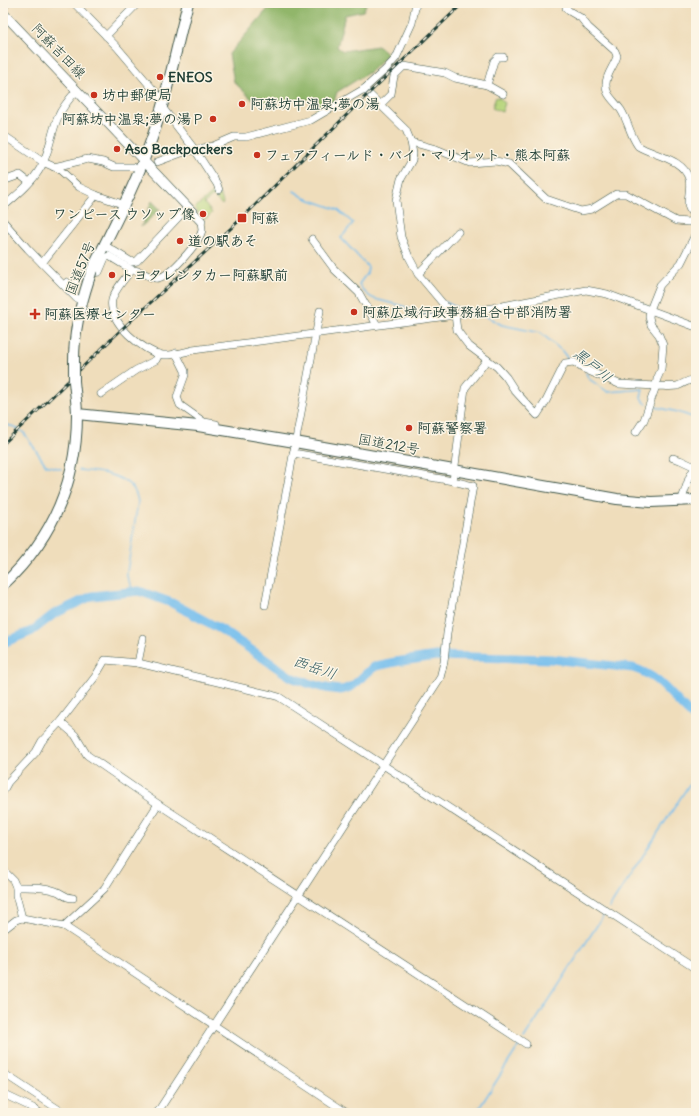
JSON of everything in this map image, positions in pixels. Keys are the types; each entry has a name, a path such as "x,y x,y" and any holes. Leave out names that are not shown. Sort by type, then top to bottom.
{"highway":[{"name":"国道57号","path":"3,585 31,556 50,528 64,495 70,474 76,440 77,414 74,361 76,332 82,301 90,275 104,244 125,205 144,161 163,104 188,3"},
{"name":"国道212号","path":"77,414 198,426 617,499 651,502 681,502 696,500"}],"main road":[{"name":"阿蘇吉田線","path":"3,13 201,221"}],"street":[{"path":"3,7 7,3"},
{"path":"74,3 106,36 163,104 195,150 217,184 219,190"},
{"path":"106,36 134,6 135,3"},
{"path":"157,162 184,152 213,146 234,137 246,137 310,120 364,89 396,58 412,23 416,3"},
{"path":"411,142 436,149 470,163 496,160 509,164 546,199 581,211 592,209 616,194 626,194 676,221 688,222 696,219 688,205 689,179 685,171 681,166 673,161 638,146 621,111 606,90 606,79 616,62 617,56 615,51 588,27 581,18 566,8 567,3"},
{"path":"487,85 494,61 498,57 503,57"},
{"path":"381,104 391,94 394,76 404,66 445,74 455,78 487,85 503,94"},
{"path":"364,89 406,130 411,142 413,154 412,160 401,179 396,200 401,237 418,274 444,305 455,314 457,330 468,346 497,367 515,391 537,415 549,396 565,363 574,362 582,368 619,384 673,386 680,385 687,380 696,380"},
{"path":"3,207 29,182 43,162 50,144 57,118 66,102 77,90"},
{"path":"3,135 43,162 59,169 79,187 96,195 125,205"},
{"path":"54,167 88,159 103,162 114,167 133,167"},
{"path":"3,181 20,175 29,182"},
{"path":"42,263 96,195"},
{"path":"104,244 132,262 137,260 188,207"},
{"path":"3,221 54,276 76,298 82,301"},
{"path":"54,276 58,274 72,288 80,275 99,272 106,258 109,256 132,270 139,270 152,278 162,277 178,264 194,247 202,231 201,221"},
{"path":"418,274 458,232"},
{"path":"636,432 644,420 661,370 663,345 651,324 649,317 650,310 660,285 681,263 696,233"},
{"path":"312,239 334,270 359,293 377,325"},
{"path":"132,270 115,293 112,301 113,312 118,323 136,342 144,348 163,355 455,314 586,290 607,294 696,327"},
{"path":"265,605 320,311"},
{"path":"176,353 185,371 177,397 180,406 204,422 229,426 229,431"},
{"path":"101,394 136,370 156,360 159,354"},
{"path":"453,481 465,388 487,360"},
{"path":"157,1113 440,678 444,662 445,642 473,486 453,481 293,453"},
{"path":"673,458 695,466 689,478 681,502"},
{"path":"138,663 143,638"},
{"path":"3,791 8,782 36,752 42,741 60,722 95,677 105,660 138,663 279,697 382,766 696,969"},
{"path":"60,722 75,735 87,755 158,804 526,1044"},
{"path":"64,926 104,889 158,804"},
{"path":"6,872 13,880 16,887 16,895 22,918"},
{"path":"3,881 6,872"},
{"path":"16,887 43,887 58,891 67,898 73,898"},
{"path":"3,930 16,920 22,918 64,926 347,1113"},
{"path":"3,1073 53,1110 64,1113"},
{"path":"3,1094 33,1108 40,1113"}],"green space":[{"path":"273,3 367,3 363,11 345,15 337,47 343,51 378,46 388,54 371,71 337,92 333,105 320,112 307,99 255,102 234,82 229,54"},
{"path":"496,97 500,98 505,103 502,112 492,108"},
{"path":"213,193 221,196 223,203 222,205 213,196 204,203 212,213 207,218 203,219 195,209"},
{"path":"152,201 160,209 141,227"}],"waterway":[{"name":"黒戸川","path":"294,191 305,198 338,210 353,223 341,238 368,267 367,273 359,284 367,294 376,299 425,314 432,313 439,307"},
{"name":"黒戸川","path":"445,302 462,310"},
{"name":"黒戸川","path":"480,313 502,325 541,333 562,351 569,360"},
{"name":"黒戸川","path":"586,373 589,379 608,392 643,389 641,398 647,404"},
{"name":"黒戸川","path":"651,406 678,412 692,417 696,428"},
{"path":"3,424 15,427 24,433 46,465 61,469"},
{"path":"79,470 106,474 119,478 130,485 136,493 138,502 127,572 127,577 134,592"},
{"name":"西岳川","path":"3,643 32,631 54,614 92,596 139,591 172,603 222,630 291,677 321,687 340,690 344,689 352,686 376,666 436,656 551,659 633,668 644,672 668,690 696,719"},
{"path":"609,908 696,774"},
{"path":"524,1039 605,913"},
{"path":"476,1113 520,1044"}],"railway":[{"path":"3,444 123,328 242,218 463,3"}],"place":[{"name":"ENEOS","path":"160,77"},
{"name":"坊中郵便局","path":"94,95"},
{"name":"阿蘇坊中温泉;夢の湯","path":"242,104"},
{"name":"阿蘇坊中温泉;夢の湯Ｐ","path":"213,119"},
{"name":"Aso Backpackers","path":"117,149"},
{"name":"フェアフィールド・バイ・マリオット・熊本阿蘇","path":"257,155"},
{"name":"ワンピース ウソップ像","path":"203,214"},
{"name":"阿蘇","path":"242,218"},
{"name":"道の駅あそ","path":"180,241"},
{"name":"トヨタレンタカー阿蘇駅前","path":"112,275"},
{"name":"阿蘇広域行政事務組合中部消防署","path":"354,312"},
{"name":"阿蘇医療センター","path":"35,314"},
{"name":"阿蘇警察署","path":"409,428"}]}
